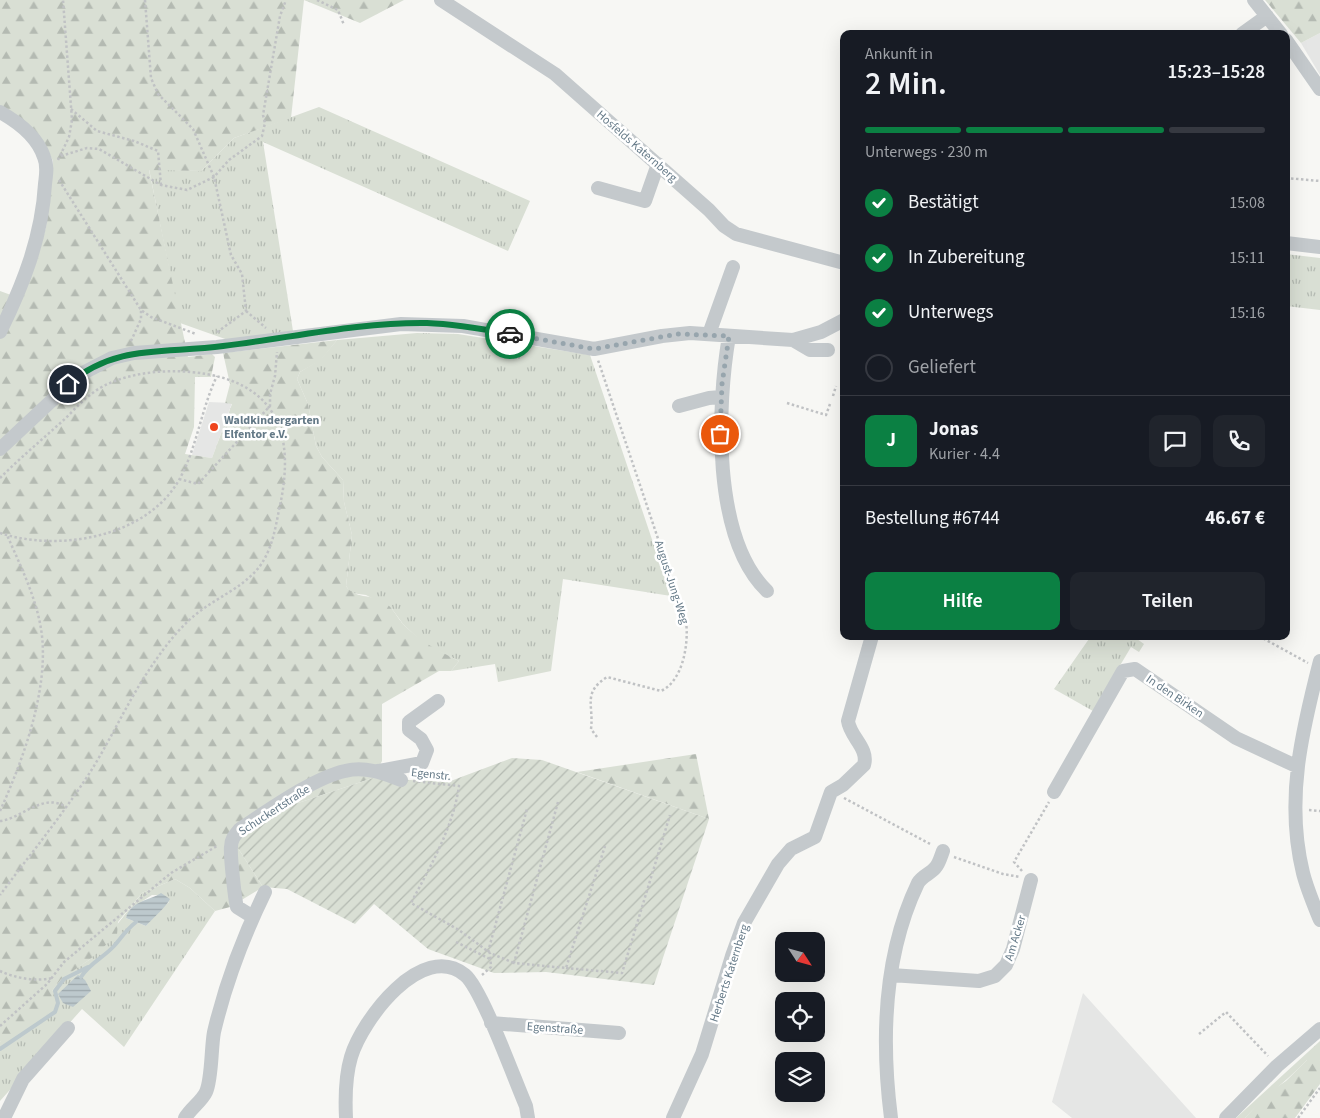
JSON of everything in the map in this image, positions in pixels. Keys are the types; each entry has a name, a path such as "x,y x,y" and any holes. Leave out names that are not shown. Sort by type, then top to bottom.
{"street":[{"name":"Hosfelds Katernberg","path":"441,0 555,74 710,210 724,226 736,234 840,262"},
{"path":"1254,0 1278,30"},
{"path":"1248,30 1267,16"},
{"path":"1290,46 1320,89"},
{"path":"0,112 29,133 48,165 45,194 34,250 0,332"},
{"path":"598,188 645,201 658,164"},
{"path":"1290,243 1320,247"},
{"path":"710,334 733,267"},
{"path":"0,449 79,375 119,356 216,341 279,339 378,325 428,323 463,326 594,349 662,336 710,334 793,340 821,332 840,322"},
{"path":"729,336 721,397 722,459 730,511 747,568 767,591"},
{"path":"793,340 810,350 828,350"},
{"path":"678,406 721,397"},
{"path":"831,792 843,785 864,765 865,756 852,734 848,721 871,640"},
{"path":"1319,664 1296,766 1294,807 1296,836 1303,874 1315,893 1320,920"},
{"name":"In den Birken","path":"1054,792 1123,671 1128,669 1135,669 1236,738 1296,766"},
{"path":"379,771 422,763 427,750 421,739 409,730 409,722 438,701"},
{"name":"Schuckertstraße","path":"253,917 242,911 236,903 231,846 233,837 258,817 303,789 344,771 379,771 401,780"},
{"name":"Herberts Katernberg","path":"673,1118 702,1054 744,923 778,864 791,849 815,837 831,792"},
{"path":"891,1118 886,1029 894,952 910,901 920,880 936,868 943,851"},
{"name":"Am Acker","path":"890,976 979,981 988,980 1002,971 1013,949 1031,880"},
{"path":"185,1118 192,1106 207,1091 212,1041 224,991 232,965 265,892"},
{"path":"346,1118 345,1097 351,1057 366,1026 384,1001 415,976 439,965 452,967 472,982 526,1106 528,1118"},
{"name":"Egenstraße","path":"491,1024 619,1034"},
{"path":"4,1118 23,1079 68,1028"},
{"path":"1226,1118 1277,1066 1320,1029"}],"path":[{"path":"61,156 70,131 71,109 63,0"},
{"path":"0,895 66,807 102,753 138,688 171,640 194,616 246,581 267,554 281,502 286,466 283,440 270,406 270,394 275,376 279,339 246,311 242,274 231,255 214,177 193,129 158,94 151,78 146,0"},
{"path":"246,311 216,341 151,317 141,310 48,165 61,156 86,148 99,148 161,185 187,190 214,177 229,160 265,132 263,115 280,16 286,0"},
{"path":"317,0 338,10 344,26"},
{"path":"71,109 97,131 134,141 158,151 161,185"},
{"path":"1290,178 1320,181"},
{"path":"119,356 130,344 136,331 141,310"},
{"name":"August-Jung-Weg","path":"594,349 686,622 688,643 673,683 661,691 606,677 596,684 590,696 591,729 597,736"},
{"path":"0,478 94,392 108,384 135,375 190,372 217,376 257,393 270,406"},
{"path":"0,533 67,541 108,534 147,512 164,498 179,479 197,434 206,399 217,376"},
{"path":"833,396 836,386"},
{"path":"787,403 826,415 830,404"},
{"path":"179,479 198,484 270,406"},
{"path":"0,811 21,757 34,714 44,662 42,634 34,602 7,535"},
{"path":"1268,640 1319,664"},
{"name":"Egenstr.","path":"401,780 459,786 458,797 443,840 411,903 459,930 489,952"},
{"path":"831,792 957,859 1003,874 1015,875"},
{"path":"1014,862 1054,792"},
{"path":"514,963 558,802"},
{"path":"0,821 40,804 62,804 66,807"},
{"path":"472,982 491,967 489,952 527,809"},
{"path":"489,952 514,963 622,973 670,815"},
{"path":"0,1026 52,978 64,962 171,873 233,837"},
{"path":"566,968 605,846"},
{"path":"456,942 490,959"},
{"path":"0,971 27,978 44,980 52,978"},
{"path":"1200,1034 1226,1012 1277,1066"},
{"path":"1298,1118 1320,1088"}],"shaded area":[{"path":"1320,33 1320,75 1301,43"},
{"name":"Waldkindergarten Elfentor e.V.","path":"209,402 232,403 212,458 192,455"},
{"path":"161,893 170,899 146,926 126,918 128,912 136,904"},
{"path":"78,975 85,980 91,991 73,1007 63,1003 58,994"},
{"path":"1083,993 1196,1118 1072,1118 1052,1102"}],"green space":[{"path":"0,0 304,0 291,118 234,138 201,171 149,170 188,357 212,354 215,357 211,377 195,377 194,427 185,454 212,458 232,404 225,403 230,384 223,353 337,340 321,360 300,372 297,379 308,404 316,446 322,457 343,480 344,502 352,535 346,586 353,593 384,602 404,625 417,636 437,650 459,661 451,671 439,671 382,704 382,761 373,778 289,806 234,842 263,887 230,907 215,911 190,888 175,879 142,893 118,922 117,935 89,960 61,979 52,991 55,1009 0,1042 0,291 22,299 37,260 46,227 53,161 45,145 0,106"},
{"path":"304,0 404,0 360,23"},
{"path":"1265,0 1320,0 1320,33 1301,43"},
{"path":"319,107 530,201 508,251 263,142 293,331 228,340 180,323 149,169 201,171 234,138"},
{"path":"1290,254 1320,258 1320,310 1290,306"},
{"path":"417,333 458,334 590,355 671,596 563,579 551,671 498,682 495,664 451,671 459,661 424,644 403,624 392,609 366,595 351,593 346,586 352,535 344,502 343,480 322,457 316,446 308,404 297,379 300,372 321,359 337,340"},
{"path":"1088,640 1138,640 1144,644 1139,652 1131,647 1093,711 1054,689"},
{"path":"696,754 709,819 577,772"},
{"path":"512,758 542,760 709,819 654,985 546,972 494,973 428,949 374,904 355,924 287,889 263,887 234,842 289,806 373,778 448,782"},
{"path":"175,879 190,888 215,911 124,1047 82,1009 0,1101 0,1042 52,991 61,978 89,960 142,893","holes":["152,895 157,895 169,902 158,911 146,926 126,918 130,909"]},
{"path":"1320,1041 1320,1061 1307,1060 1245,1118 1236,1118"},
{"path":"1317,1059 1320,1061 1320,1084 1295,1118 1245,1118 1268,1093 1286,1081 1307,1060"}],"waterway":[{"path":"81,977 136,922"},
{"path":"0,1049 55,1012 58,1003 55,991 64,979 88,967"}],"way so far":[{"path":"510,334 594,349 678,334 729,336 722,384 720,434"}],"place":[{"name":"Waldkindergarten Elfentor e.V.","path":"214,427"}],"route":[{"path":"68,384 79,375 103,362 134,353 217,347 378,325 428,323 463,326 510,334"}]}
